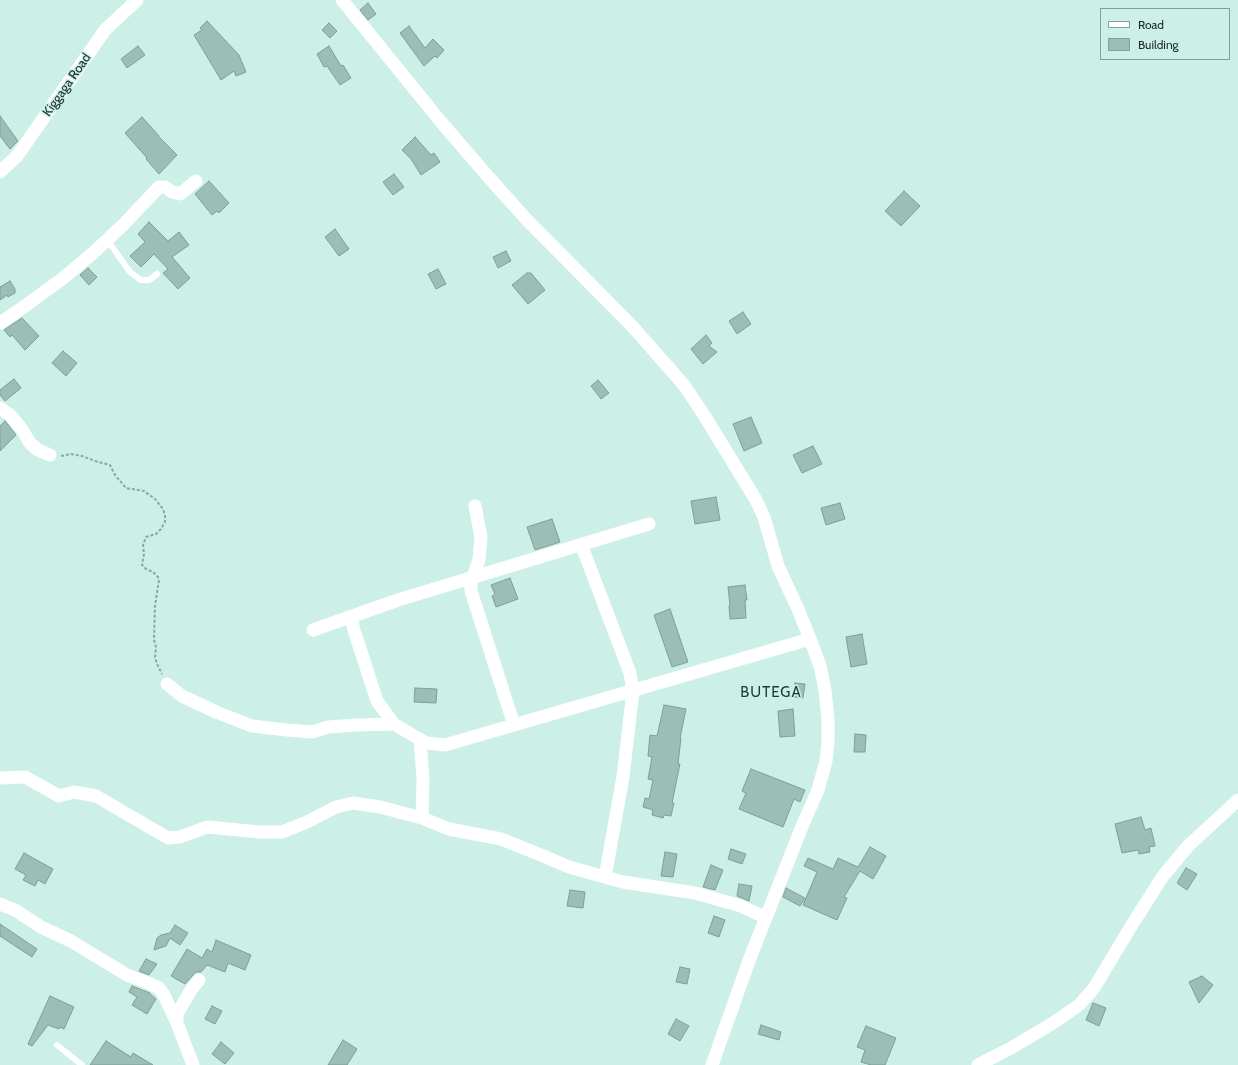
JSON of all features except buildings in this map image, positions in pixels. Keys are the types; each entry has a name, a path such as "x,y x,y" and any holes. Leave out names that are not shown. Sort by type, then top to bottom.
{"street":[{"name":"Kiggaga Road","path":"0,172 17,156 105,30 137,0"},
{"path":"342,0 441,122 492,181 527,220 632,326 684,385 756,500 764,518 778,566 798,609 820,666 825,690 828,726 826,761 818,790 750,958 712,1065"},
{"path":"0,322 25,306 108,241 159,187 165,187 172,192 180,194 196,181"},
{"path":"0,408 10,415 21,428 30,443 38,450 50,455"},
{"path":"475,506 481,537 479,559 471,584 471,592 514,725"},
{"path":"313,630 398,600 649,524"},
{"path":"581,544 630,673 633,691 623,777 605,877"},
{"path":"352,616 353,627 377,701 394,724 426,742 445,744 633,691 810,638"},
{"path":"167,684 182,696 216,712 252,726 312,732 357,724 394,724"},
{"path":"420,739 423,779 422,818"},
{"path":"0,778 25,777 59,796 74,792 96,796 168,838 180,837 207,827 260,832 282,832 307,822 336,807 353,804 380,807 422,818 449,829 501,839 569,867 623,882 695,893 741,906 766,918"},
{"path":"978,1065 1047,1027 1078,1005 1094,988 1163,876 1188,846 1238,800"},
{"path":"0,904 15,910 42,927 71,941 128,975 159,988 164,995 177,1023 193,1065"},
{"path":"177,1023 177,1014 191,990 199,980"}],"lane":[{"path":"108,241 130,272 141,280 149,280 158,274"},
{"path":"58,1045 82,1065"}],"path":[{"path":"50,455 62,456 71,454 110,464 115,475 126,488 144,491 155,499 163,509 165,522 156,534 146,538 143,545 144,554 142,565 146,569 153,572 159,580 155,606 155,658 156,664 167,684"}],"district":[{"name":"BUTEGA","path":"771,693"}]}
